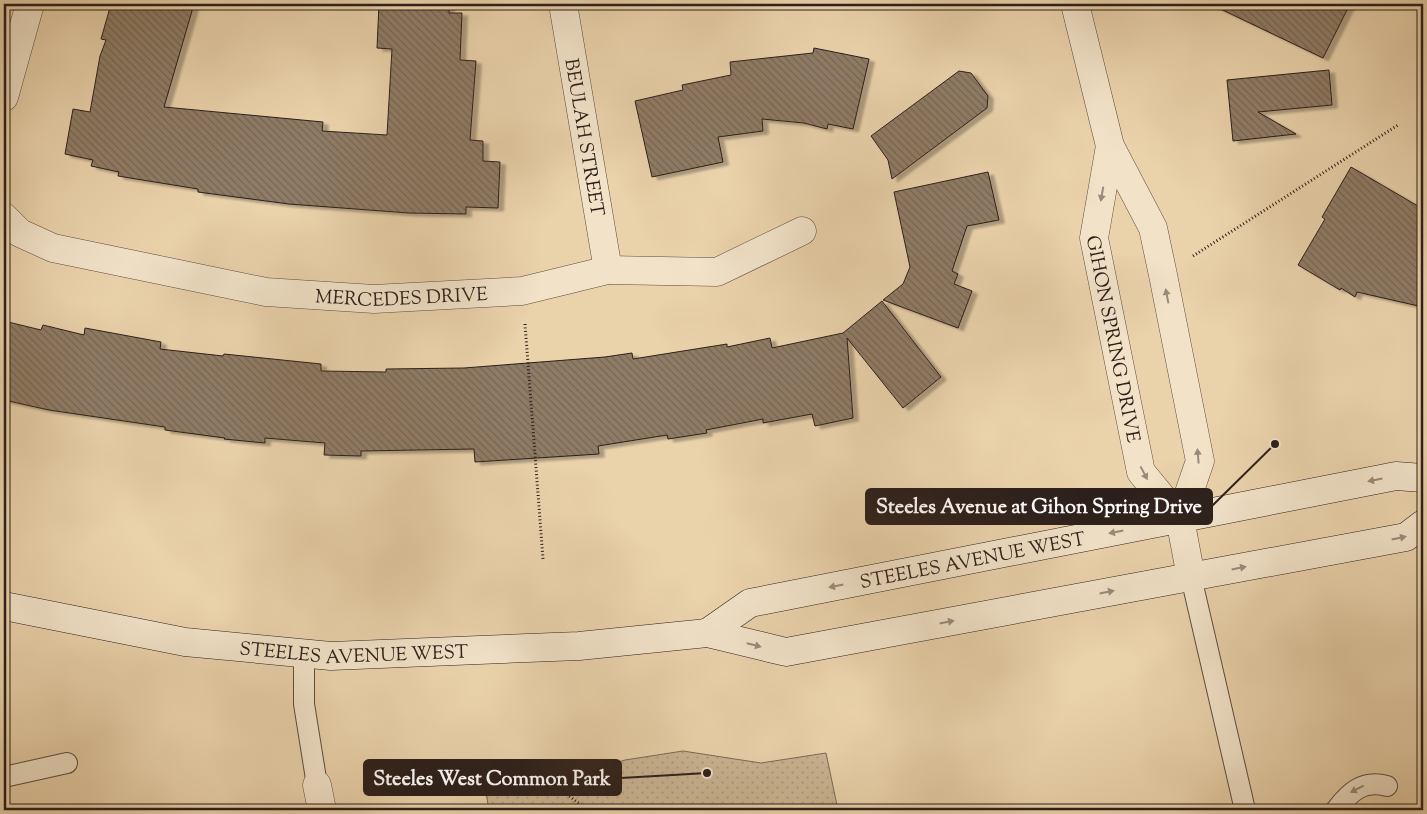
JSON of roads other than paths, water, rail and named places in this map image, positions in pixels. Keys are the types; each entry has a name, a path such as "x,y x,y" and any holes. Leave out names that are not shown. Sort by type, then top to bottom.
{"street":[{"path":"4,96 30,4"},
{"name":"BEULAH STREET","path":"563,4 608,270"},
{"name":"GIHON SPRING DRIVE","path":"1075,4 1110,146 1153,228 1200,461 1180,518"},
{"name":"GIHON SPRING DRIVE","path":"1110,146 1094,238 1142,472 1180,518 1191,577"},
{"name":"MERCEDES DRIVE","path":"4,217 20,233 53,248 266,292 374,299 522,291 608,270 716,272 802,231"},
{"name":"STEELES AVENUE WEST","path":"707,633 750,603 1396,476 1423,478"},
{"name":"STEELES AVENUE WEST","path":"4,606 185,642 331,656 579,646 707,633 786,652 1406,537 1423,524"}],"lane":[{"path":"1191,577 1246,810"},
{"path":"304,653 304,704 320,798"},
{"path":"4,777 67,763"},
{"path":"1336,810 1350,792 1362,786 1381,784 1387,786"}],"place":[{"name":"Steeles Avenue at Gihon Spring Drive","path":"1275,444"},
{"name":"Steeles West Common Park","path":"707,773"}]}
